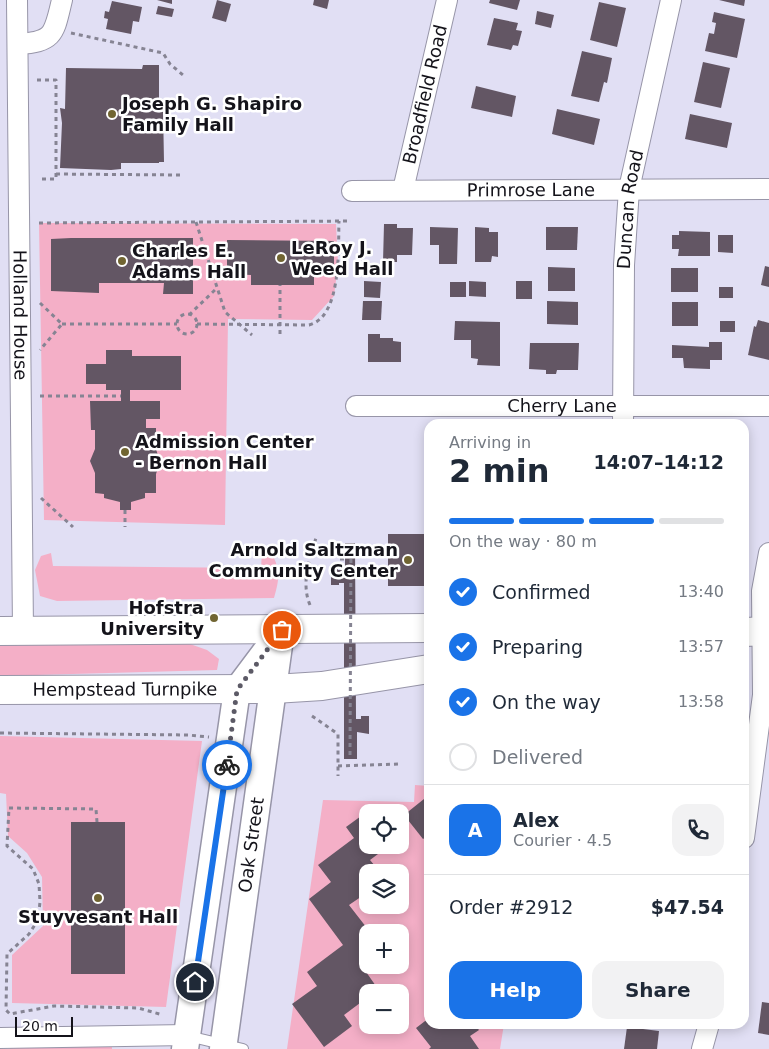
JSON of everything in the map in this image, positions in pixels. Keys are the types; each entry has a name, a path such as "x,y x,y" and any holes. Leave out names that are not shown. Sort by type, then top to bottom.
{"main road":[{"path":"12,631 424,628"},
{"name":"Hempstead Turnpike","path":"0,690 274,689 322,686 424,670"}],"street":[{"name":"Holland House","path":"12,631 19,179 17,0"},
{"path":"18,44 39,42 50,35 56,24 62,0"},
{"name":"Broadfield Road","path":"403,190 447,0"},
{"name":"Duncan Road","path":"624,415 624,265 629,190 671,0"},
{"name":"Primrose Lane","path":"352,190 769,189"},
{"name":"Cherry Lane","path":"356,406 624,415 769,406"},
{"path":"749,800 763,695 759,632 762,591 769,553"},
{"name":"Oak Street","path":"230,1047 282,630"},
{"name":"Oak Street","path":"186,1042 237,690 282,630"},
{"path":"702,1049 708,1029"},
{"path":"0,1038 186,1042"}],"lane":[{"path":"186,1042 230,1047"}],"path":[{"path":"71,33 163,52 170,64 183,74"},
{"path":"19,179 56,180 56,80 36,80"},
{"path":"56,174 182,175"},
{"path":"196,324 309,325 317,323 326,314 334,296 338,264 339,221"},
{"path":"39,223 351,221"},
{"path":"196,222 225,312 252,335"},
{"path":"280,285 280,334"},
{"path":"189,314 195,318 196,324 192,332 185,334 180,331 177,324 180,317 189,314 217,288"},
{"path":"40,303 62,324 177,324"},
{"path":"40,350 62,324"},
{"path":"40,396 121,396"},
{"path":"40,498 73,527"},
{"path":"125,510 125,527"},
{"path":"311,607 307,598 307,565 316,538"},
{"path":"350,756 351,545"},
{"path":"313,546 338,546 338,559 346,559"},
{"path":"312,716 338,734 338,776"},
{"path":"0,733 188,735 207,737"},
{"path":"338,766 399,764"},
{"path":"96,822 96,808 9,808 7,846 33,869 39,884 40,902 38,920 29,934 7,954 6,1010 10,1014 54,1006 138,1008 168,1016"}],"shaded area":[{"path":"39,223 336,224 338,264 334,296 312,320 228,319 225,525 44,520"},
{"path":"262,552 272,554 277,566 278,581 274,598 57,601 40,596 35,570 41,556 51,553 53,566 261,568"},
{"path":"0,643 190,644 207,650 219,659 217,670 0,676"},
{"path":"0,736 202,741 166,1007 12,1003 12,955 43,926 42,877 27,853 8,836 6,794 0,793"},
{"path":"415,785 424,786 424,1029 503,1029 500,1049 287,1049 323,800 414,802"},
{"path":"112,1044 112,1049 9,1049 13,1046"}],"building":[{"path":"157,0 172,0 172,4"},
{"path":"217,0 231,4 226,22 212,18"},
{"path":"314,0 329,0 327,9 313,5"},
{"path":"490,0 520,0 517,10 489,3"},
{"path":"719,0 745,0 744,6"},
{"path":"112,1 142,7 139,22 133,21 131,34 106,29 108,19 104,18 105,11 109,12"},
{"path":"599,2 626,8 617,47 590,40"},
{"path":"158,6 174,9 172,17 156,14"},
{"path":"537,11 554,15 551,28 535,24"},
{"path":"714,12 745,19 737,58 705,51 709,33 714,34 716,23 712,22"},
{"path":"494,18 518,23 516,30 522,31 518,46 513,45 511,50 487,45"},
{"path":"582,51 612,58 607,83 604,82 599,102 571,96"},
{"path":"703,62 730,68 721,108 694,102"},
{"name":"Joseph G. Shapiro Family Hall","path":"143,65 159,65 159,108 163,108 164,162 121,163 121,169 111,170 60,168 62,123 60,108 65,109 66,68 142,69"},
{"path":"476,86 516,96 512,117 471,108"},
{"path":"557,109 600,119 594,145 552,134"},
{"path":"690,114 732,123 727,148 685,139"},
{"path":"384,224 397,224 397,228 413,228 412,255 397,255 397,262 383,262"},
{"path":"430,227 458,228 457,264 439,264 439,245 430,245"},
{"path":"475,227 489,228 489,232 498,232 498,257 492,256 491,262 475,262"},
{"path":"546,227 578,227 577,250 546,250"},
{"path":"679,231 710,232 710,256 678,256 679,249 672,249 672,235 679,235"},
{"path":"718,235 733,235 733,253 718,252"},
{"name":"Charles E. Adams Hall","path":"193,238 193,294 163,294 164,283 99,283 99,293 51,291 51,239"},
{"name":"LeRoy J. Weed Hall","path":"227,240 334,241 334,276 314,276 314,285 251,285 251,275 227,274"},
{"path":"765,266 769,267 769,287 761,285"},
{"path":"548,267 575,268 575,291 548,291"},
{"path":"671,268 698,268 698,292 671,292"},
{"path":"364,281 381,282 380,298 364,297"},
{"path":"469,281 486,282 486,297 469,296"},
{"path":"516,281 532,281 532,299 516,299"},
{"path":"450,282 466,282 466,297 450,297"},
{"path":"719,287 733,287 733,298 719,298"},
{"path":"363,301 382,301 381,320 362,320"},
{"path":"547,301 578,302 578,325 547,324"},
{"path":"672,302 698,302 698,326 672,326"},
{"path":"758,320 769,323 769,360 748,355 754,326 756,327"},
{"path":"455,321 500,322 500,366 477,365 478,359 471,358 471,340 454,340"},
{"path":"720,321 735,321 735,332 720,332"},
{"path":"368,334 380,334 380,338 393,338 393,341 401,342 401,362 368,362"},
{"path":"709,342 722,342 722,360 710,360 710,369 684,368 683,358 672,358 672,345 709,347"},
{"path":"530,343 579,343 578,370 557,370 556,374 546,374 546,370 529,369"},
{"name":"Admission Center - Bernon Hall","path":"106,350 132,350 132,356 181,356 181,390 130,390 130,401 160,401 160,419 146,419 146,428 156,428 156,449 160,462 156,474 156,493 145,493 145,498 131,502 131,510 120,510 120,502 104,498 104,494 95,493 95,473 90,461 95,449 95,430 91,430 90,401 121,401 121,390 106,390 106,384 86,384 86,364 106,364"},
{"name":"Arnold Saltzman Community Center","path":"388,534 424,534 424,586 388,586"},
{"path":"345,543 355,543 356,719 361,719 361,716 369,716 369,734 357,732 357,759 344,759 344,583 331,585 331,566 338,566 338,570 345,570"},
{"path":"424,799 424,838 409,821 409,811"},
{"path":"359,818 359,854 378,854 370,860 373,864 359,864 359,898 349,905 364,924 359,924 359,974 368,974 374,984 359,984 359,1004 344,1015 352,1026 324,1047 292,1004 317,986 307,972 343,945 309,899 331,882 318,865 354,838 346,827"},
{"name":"Stuyvesant Hall","path":"71,822 125,822 125,974 71,974"},
{"path":"762,1002 769,1003 769,1035 758,1033"},
{"path":"424,1022 424,1029 478,1029 470,1036 479,1049 429,1049 431,1047 416,1028"},
{"path":"627,1029 659,1031 657,1049 624,1049"}],"way so far":[{"path":"227,765 237,690 282,630"}],"place":[{"name":"Joseph G. Shapiro Family Hall","path":"112,114"},
{"name":"LeRoy J. Weed Hall","path":"281,258"},
{"name":"Charles E. Adams Hall","path":"122,261"},
{"name":"Admission Center - Bernon Hall","path":"125,452"},
{"name":"Arnold Saltzman Community Center","path":"408,560"},
{"name":"Hofstra University","path":"214,618"},
{"name":"Stuyvesant Hall","path":"98,898"}],"route":[{"path":"195,982 227,765"}]}
